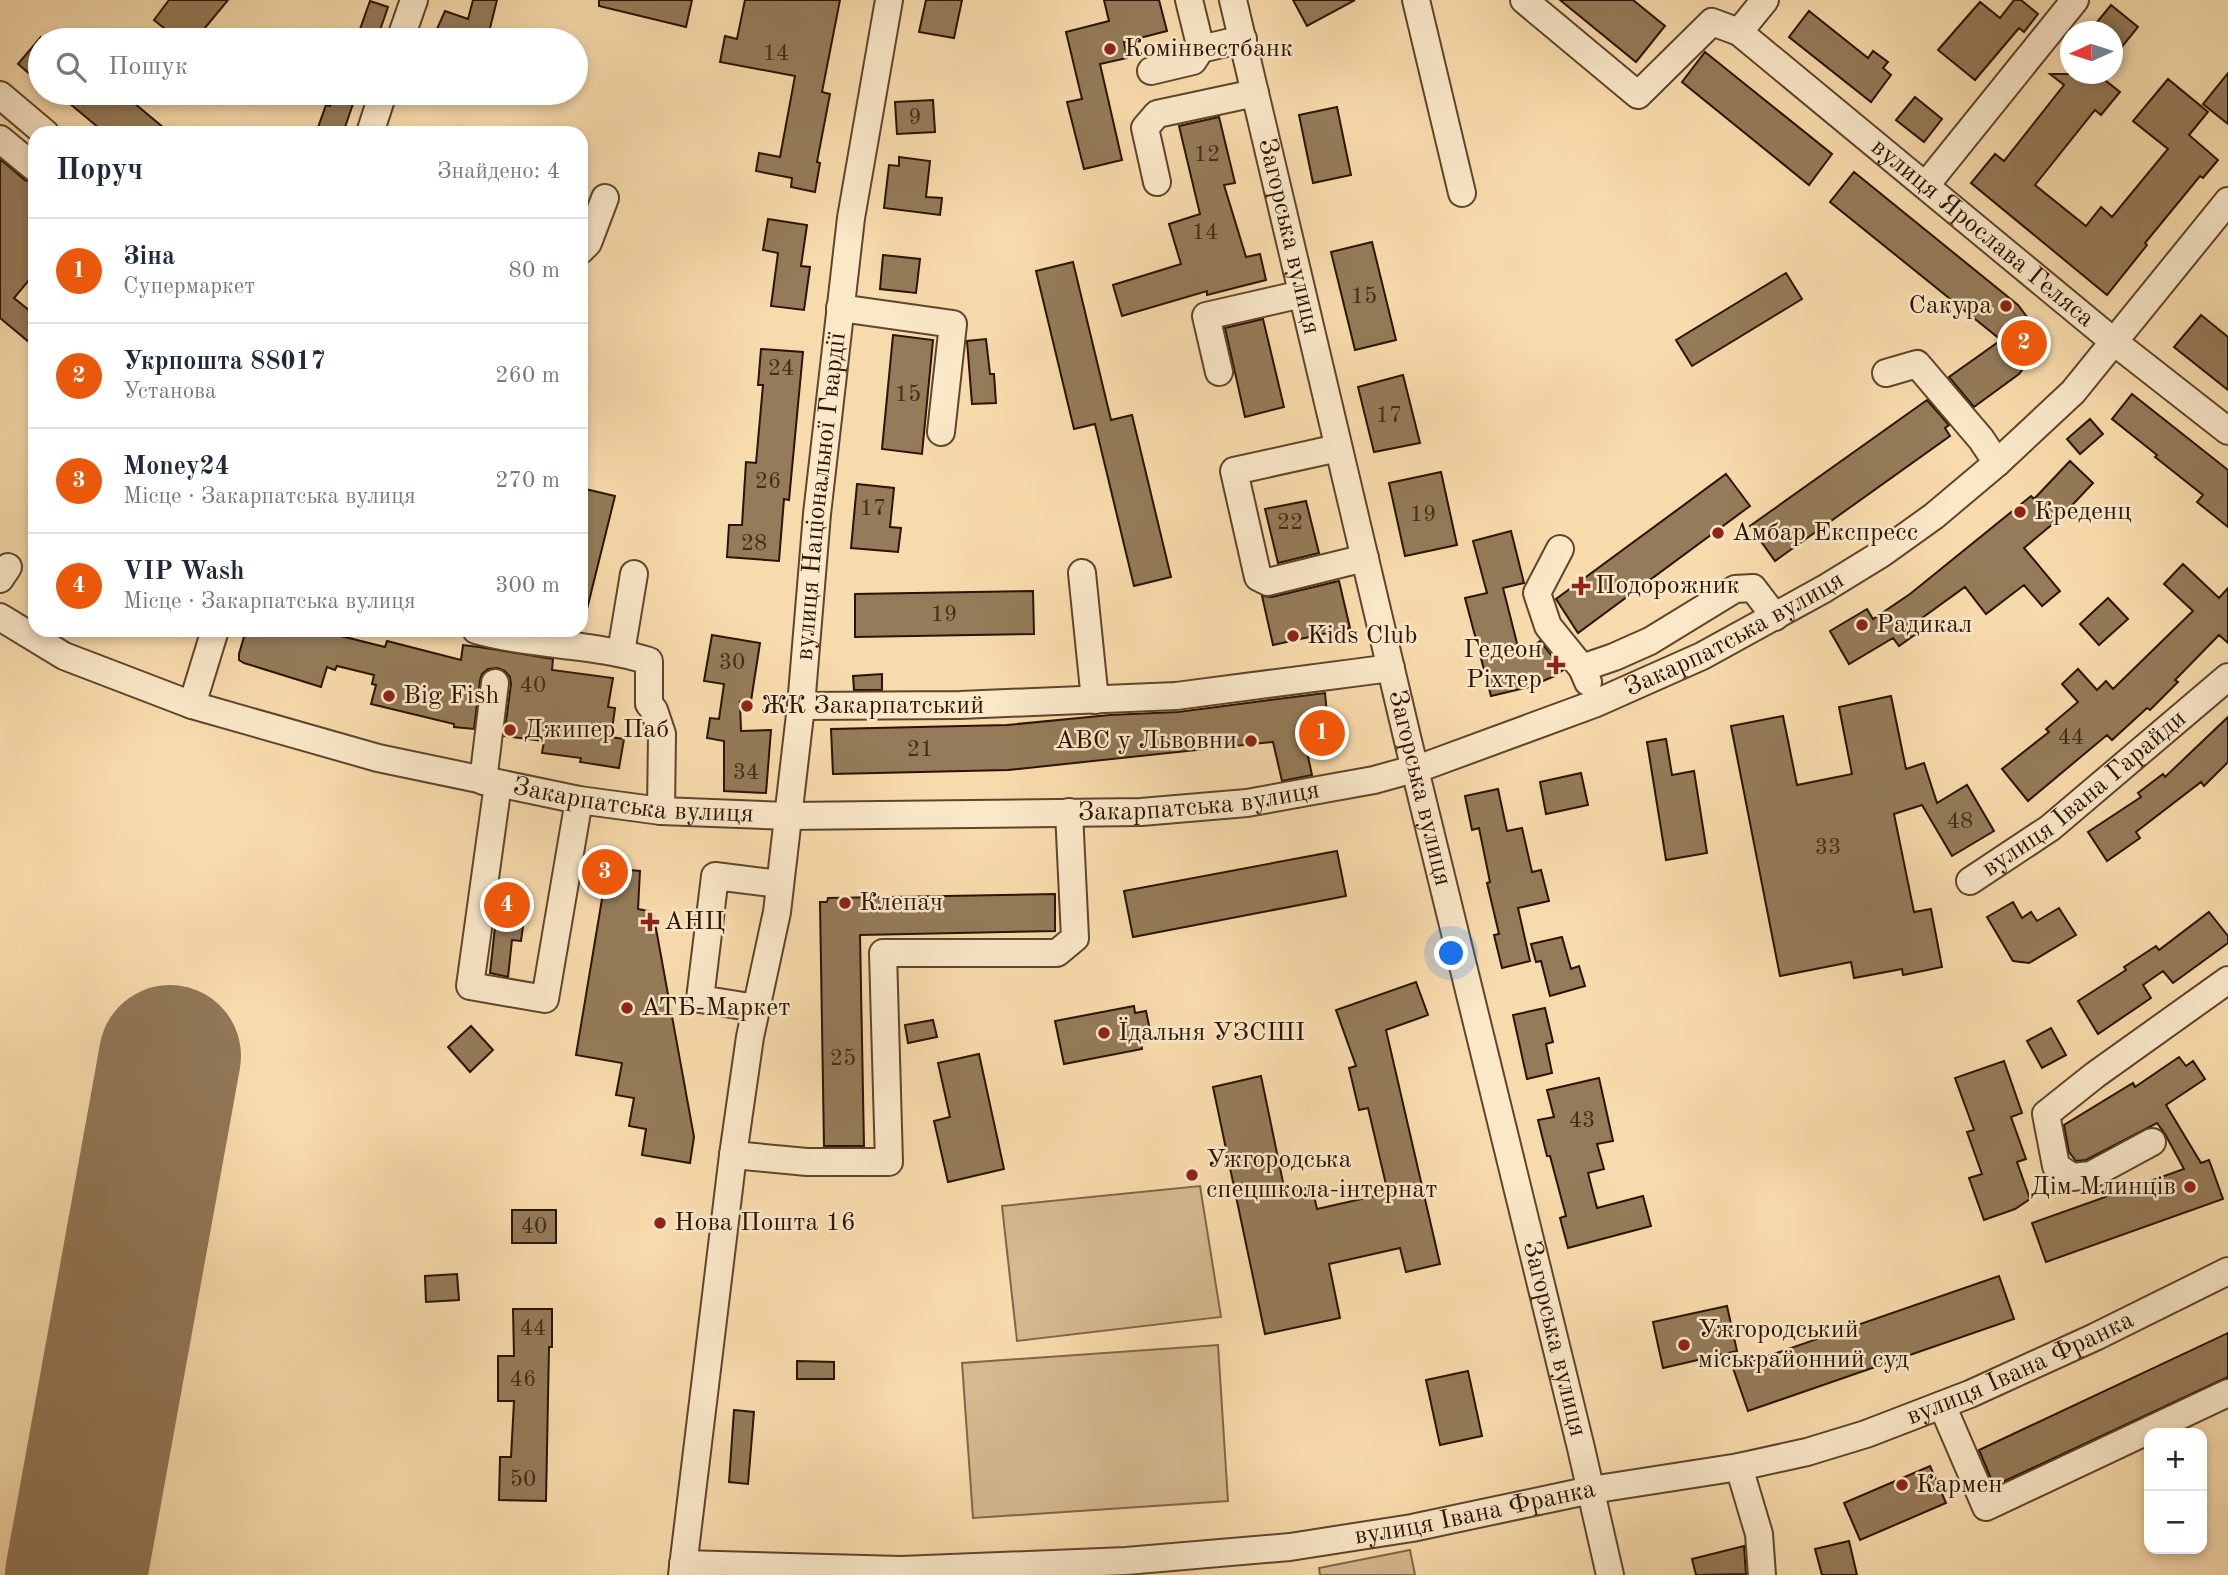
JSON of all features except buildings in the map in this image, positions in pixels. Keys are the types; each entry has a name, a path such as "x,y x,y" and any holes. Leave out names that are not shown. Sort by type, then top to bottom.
{"street":[{"path":"404,28 414,0"},
{"name":"вулиця Національної Гвардії","path":"682,1569 733,1155 755,1008 777,912 801,706 817,514 851,218 889,0"},
{"path":"1189,0 1201,50"},
{"name":"Загорська вулиця","path":"1233,0 1364,558 1610,1575"},
{"path":"1416,0 1462,194"},
{"path":"1524,0 1638,95 1712,22 1739,32 1765,0"},
{"path":"1926,185 2075,0"},
{"name":"вулиця Ярослава Геляса","path":"1739,32 2113,341 2228,430"},
{"path":"1151,71 1193,61 1201,50 1243,39"},
{"path":"1157,182 1145,128 1157,114 1255,93"},
{"path":"1,98 36,126"},
{"path":"372,126 379,105"},
{"path":"0,139 28,162"},
{"path":"588,243 605,198"},
{"name":"Закарпатська вулиця","path":"33,637 64,656 192,705 379,758 579,800 661,811 788,816 1141,812 1247,803 1374,780 1415,769 1594,704 1702,656 1881,554 1934,516 1997,463 2073,392 2228,201"},
{"path":"1219,372 1206,316 1303,294"},
{"path":"840,309 953,324 941,432"},
{"path":"1886,373 1917,364 1981,439 1997,463"},
{"path":"1338,449 1234,471 1258,577 1268,582 1364,558"},
{"path":"1560,549 1537,593 1548,626 1582,668 1594,704"},
{"path":"1082,573 1095,700"},
{"path":"621,652 634,574"},
{"path":"1582,668 1650,641 1735,589 1753,588 1774,617"},
{"name":"Закарпатська вулиця","path":"0,617 28,634"},
{"path":"192,705 213,637"},
{"path":"522,637 621,652 649,661 649,704 662,734 661,811"},
{"path":"801,706 960,705 1176,696 1391,668"},
{"name":"вулиця Івана Гарайди","path":"1970,881 2050,828 2228,677"},
{"path":"495,683 491,783 470,986 545,999 579,800"},
{"path":"733,1155 807,1162 889,1162 883,953 1057,953 1075,938 1069,812"},
{"path":"755,1008 700,999 715,876 780,884"},
{"path":"2152,1142 2091,1175 2072,1177 2056,1166 2046,1114 2095,1075 2228,979"},
{"name":"вулиця Івана Франка","path":"682,1569 901,1573 1127,1568 1290,1548 1412,1528 1591,1490 1739,1467 1807,1452 1866,1434 1942,1405 2042,1362 2228,1271"},
{"path":"1942,1405 1986,1507 2228,1393"},
{"path":"1739,1467 1759,1534 1762,1575"}],"shaded area":[{"path":"1200,1186 1221,1317 1017,1341 1002,1206"},
{"path":"1218,1345 1228,1501 973,1518 962,1363"},
{"path":"1410,1550 1415,1575 1320,1575 1319,1568"}],"runway":[{"path":"76,1575 170,1056"}],"place":[{"name":"Комінвестбанк","path":"1110,49"},
{"name":"Сакура","path":"2006,306"},
{"name":"Укрпошта 88017","path":"2024,343"},
{"name":"Креденц","path":"2020,512"},
{"name":"Амбар Експресс","path":"1718,533"},
{"name":"Подорожник","path":"1581,586"},
{"name":"Радикал","path":"1862,625"},
{"name":"Kids Club","path":"1293,636"},
{"name":"Гедеон Ріхтер","path":"1556,665"},
{"name":"Big Fish","path":"389,696"},
{"name":"ЖК Закарпатський","path":"747,706"},
{"name":"Джипер Паб","path":"510,730"},
{"name":"Зіна","path":"1322,733"},
{"name":"ABC у Львовни","path":"1251,741"},
{"name":"Money24","path":"605,872"},
{"name":"Клепач","path":"845,903"},
{"name":"VIP Wash","path":"507,905"},
{"name":"АНЦ","path":"650,922"},
{"name":"АТБ-Маркет","path":"627,1008"},
{"name":"Їдальня УЗСШІ","path":"1104,1033"},
{"name":"Ужгородська спецшкола-інтернат","path":"1192,1175"},
{"name":"Дім Млинців","path":"2190,1187"},
{"name":"Нова Пошта 16","path":"660,1223"},
{"name":"Ужгородський міськрайонний суд","path":"1684,1345"},
{"name":"Кармен","path":"1902,1485"}]}
